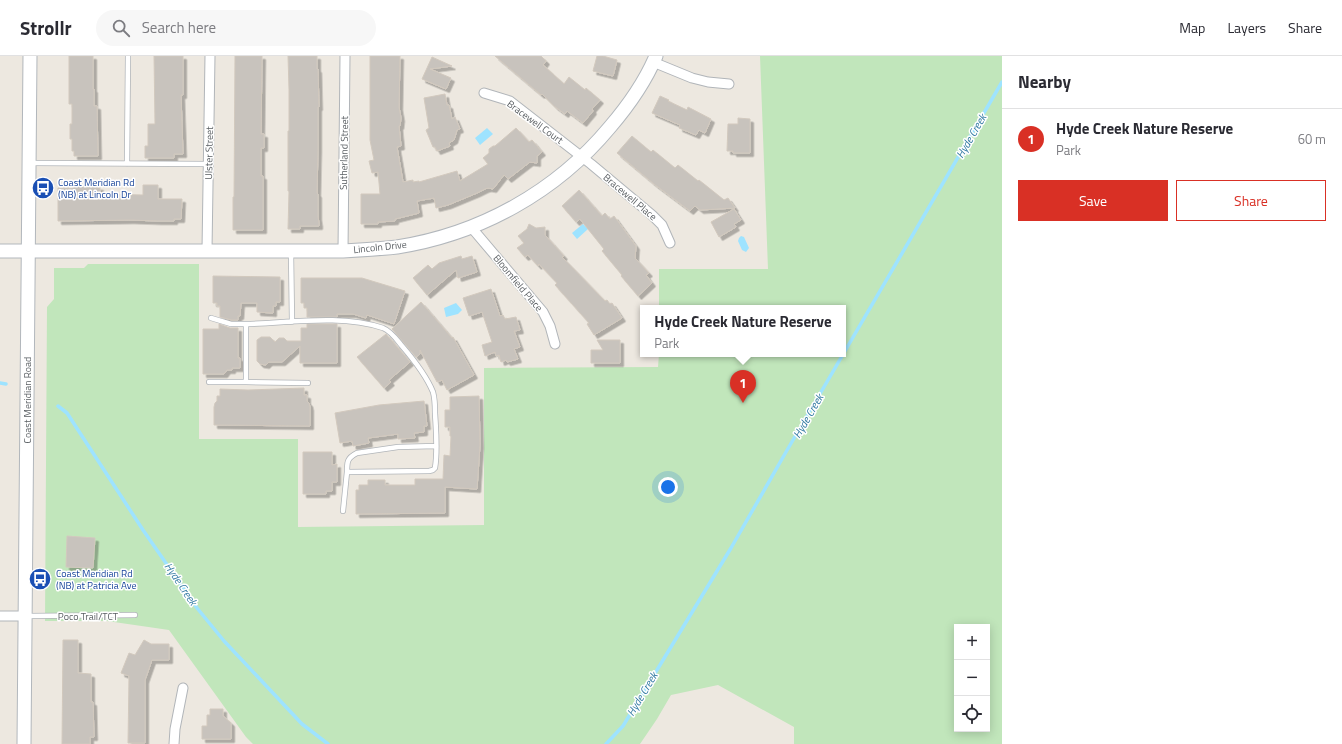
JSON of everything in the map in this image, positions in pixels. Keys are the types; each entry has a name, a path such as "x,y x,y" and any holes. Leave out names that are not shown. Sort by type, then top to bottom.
{"main road":[{"name":"Coast Meridian Road","path":"24,744 30,56"},
{"name":"Lincoln Drive","path":"0,250 343,251 397,247 442,237 471,227 516,207 548,185 582,157 601,138 617,118 637,91 655,59"}],"street":[{"name":"Ulster Street","path":"207,250 210,56"},
{"name":"Sutherland Street","path":"343,251 344,56"},
{"path":"655,59 692,78 708,82 729,84"},
{"name":"Bracewell Court","path":"484,93 510,101 582,157"},
{"name":"Bracewell Place","path":"582,157 652,215 662,225 670,243"},
{"name":"Bloomfield Place","path":"471,227 543,312 550,326 555,344"},
{"path":"0,616 25,616"},
{"path":"174,744 176,722 183,688"}],"lane":[{"path":"127,164 128,56"},
{"path":"29,163 209,164"},
{"path":"291,251 292,322"},
{"path":"211,318 231,324 344,321 383,328 389,332 420,369 433,394 436,446 435,468 433,470 347,472"},
{"path":"246,324 246,382"},
{"path":"209,382 308,383"},
{"path":"343,511 348,460 351,456 357,453 398,447 436,446"},
{"name":"Poco Trail/TCT","path":"25,616 135,616"}],"green space":[{"path":"760,56 1002,56 1002,744 794,744 794,727 718,685 671,695 640,744 253,744 246,737 169,630 107,621 45,621 47,307 54,299 54,268 84,268 88,264 199,264 199,439 298,439 298,527 484,525 484,368 658,367 659,357 846,357 846,305 659,305 659,269 768,269"}],"water":[{"path":"487,128 493,134 480,145 475,138"},
{"path":"583,224 588,229 577,239 572,233"},
{"path":"741,236 744,237 749,248 746,252 742,250 738,241"},
{"path":"456,303 462,310 458,314 446,317 444,308"}],"building":[{"path":"69,56 93,56 93,89 94,106 97,106 98,156 74,156 74,151 72,151 72,139 70,139 72,104 69,104"},
{"path":"154,56 183,56 183,95 181,95 183,154 174,154 174,158 145,158 145,146 148,146 148,124 155,124"},
{"path":"235,56 262,56 261,134 264,134 264,148 261,148 261,176 263,176 263,230 233,230"},
{"path":"288,56 317,56 318,69 319,107 317,193 319,226 300,226 300,229 288,229"},
{"path":"370,56 400,56 399,107 401,118 399,126 401,146 397,147 403,182 413,180 413,182 419,182 457,171 460,181 488,164 483,158 489,153 489,149 495,146 516,128 529,142 532,140 542,152 537,156 537,163 530,162 508,179 504,175 493,189 485,189 448,205 436,208 434,198 417,201 419,213 395,219 395,221 378,222 378,224 361,224 361,194 380,194 378,172 372,173 369,161 374,160 370,140"},
{"path":"495,56 541,56 546,61 543,65 564,84 569,77 585,90 586,88 600,100 583,123 567,111 565,114 554,106 542,94 541,95"},
{"path":"597,56 617,60 613,76 593,71"},
{"path":"432,57 452,66 430,69 451,78 446,89 422,79"},
{"path":"445,94 452,119 455,117 460,129 457,130 454,140 449,143 450,146 437,151 435,147 433,147 426,130 429,128 424,98"},
{"path":"660,96 687,110 688,107 711,119 705,133 699,130 696,135 679,128 680,125 652,113"},
{"path":"738,118 750,119 750,153 733,153 733,151 727,151 728,124 738,124"},
{"path":"632,136 651,152 653,150 675,168 678,165 724,200 728,198 735,208 700,210 695,206 690,211 654,184 617,153"},
{"path":"143,185 158,185 158,199 182,199 181,219 174,219 174,221 58,221 58,188 73,188 73,186 100,187 100,193 143,195"},
{"path":"579,190 602,216 605,213 610,219 614,216 636,246 635,258 649,273 646,275 652,283 638,296 602,251 604,249 580,219 576,222 562,206"},
{"path":"734,209 741,220 734,224 736,227 719,237 711,222"},
{"path":"529,224 536,228 545,227 545,235 564,256 562,257 605,301 607,300 610,304 612,303 622,318 594,335 587,324 589,323 555,285 557,283 539,264 538,266 528,255 525,257 517,248 524,243 518,236 527,229"},
{"path":"461,256 462,259 472,256 477,272 458,278 456,270 427,295 413,278 428,265 432,269 439,263"},
{"path":"213,276 280,277 280,302 276,302 276,306 273,306 273,313 257,312 257,303 241,303 240,316 238,316 238,320 220,317 220,306 217,306 217,303 213,303"},
{"path":"301,278 362,278 405,291 394,324 367,315 366,318 353,314 337,314 337,317 307,317 307,308 304,308 304,303 301,303"},
{"path":"491,289 500,316 503,315 505,319 516,317 520,330 514,331 520,347 514,349 518,359 501,362 499,355 496,356 495,352 485,356 482,345 492,342 482,312 469,316 463,298"},
{"path":"421,302 452,338 453,337 474,375 447,390 442,380 437,382 420,350 420,354 416,357 392,329"},
{"path":"219,324 230,328 238,328 238,358 240,358 240,368 232,368 232,370 227,370 224,374 203,374 203,329 219,329"},
{"path":"307,324 337,324 337,363 300,363 300,346 282,362 269,362 266,365 260,364 257,361 257,340 261,337 270,337 275,342 279,338 284,338 287,341 301,341 301,328 307,328"},
{"path":"386,334 410,362 389,380 391,382 384,388 357,357"},
{"path":"597,340 620,340 620,363 591,363 591,350 603,350"},
{"path":"304,388 304,395 307,395 307,401 310,407 310,426 214,425 214,407 217,401 217,396 220,396 220,389 248,390"},
{"path":"479,396 480,445 477,489 445,487 445,513 356,514 356,490 359,490 359,485 368,485 368,480 385,480 385,485 415,485 415,479 443,479 444,455 450,456 451,436 450,427 445,427 445,410 450,410 450,397"},
{"path":"424,401 427,426 424,426 424,432 414,433 415,438 398,439 398,434 368,438 369,443 353,446 352,441 340,443 335,413 379,405"},
{"path":"303,452 332,452 332,465 337,464 337,482 332,482 332,491 326,491 326,494 303,494"},
{"path":"67,536 95,538 93,568 66,567"},
{"path":"63,640 78,640 78,673 91,674 91,702 93,702 94,737 90,737 90,744 62,744"},
{"path":"144,640 151,644 169,644 169,660 152,660 145,680 145,743 128,743 129,676 121,673 129,653 135,655"},
{"path":"210,709 223,709 223,716 231,723 231,739 202,739 202,726 207,726 207,715 210,715"}],"waterway":[{"name":"Hyde Creek","path":"846,349 1002,82"},
{"name":"Hyde Creek","path":"606,744 623,726 731,548 841,357"},
{"name":"Hyde Creek","path":"0,383 6,384"},
{"name":"Hyde Creek","path":"58,406 67,413 143,530 197,608 224,641 302,724 328,744"}],"place":[{"name":"Coast Meridian Rd (NB) at Lincoln Dr","path":"43,188"},
{"name":"Hyde Creek Nature Reserve","path":"743,403"},
{"name":"Coast Meridian Rd (NB) at Patricia Ave","path":"40,579"}]}
